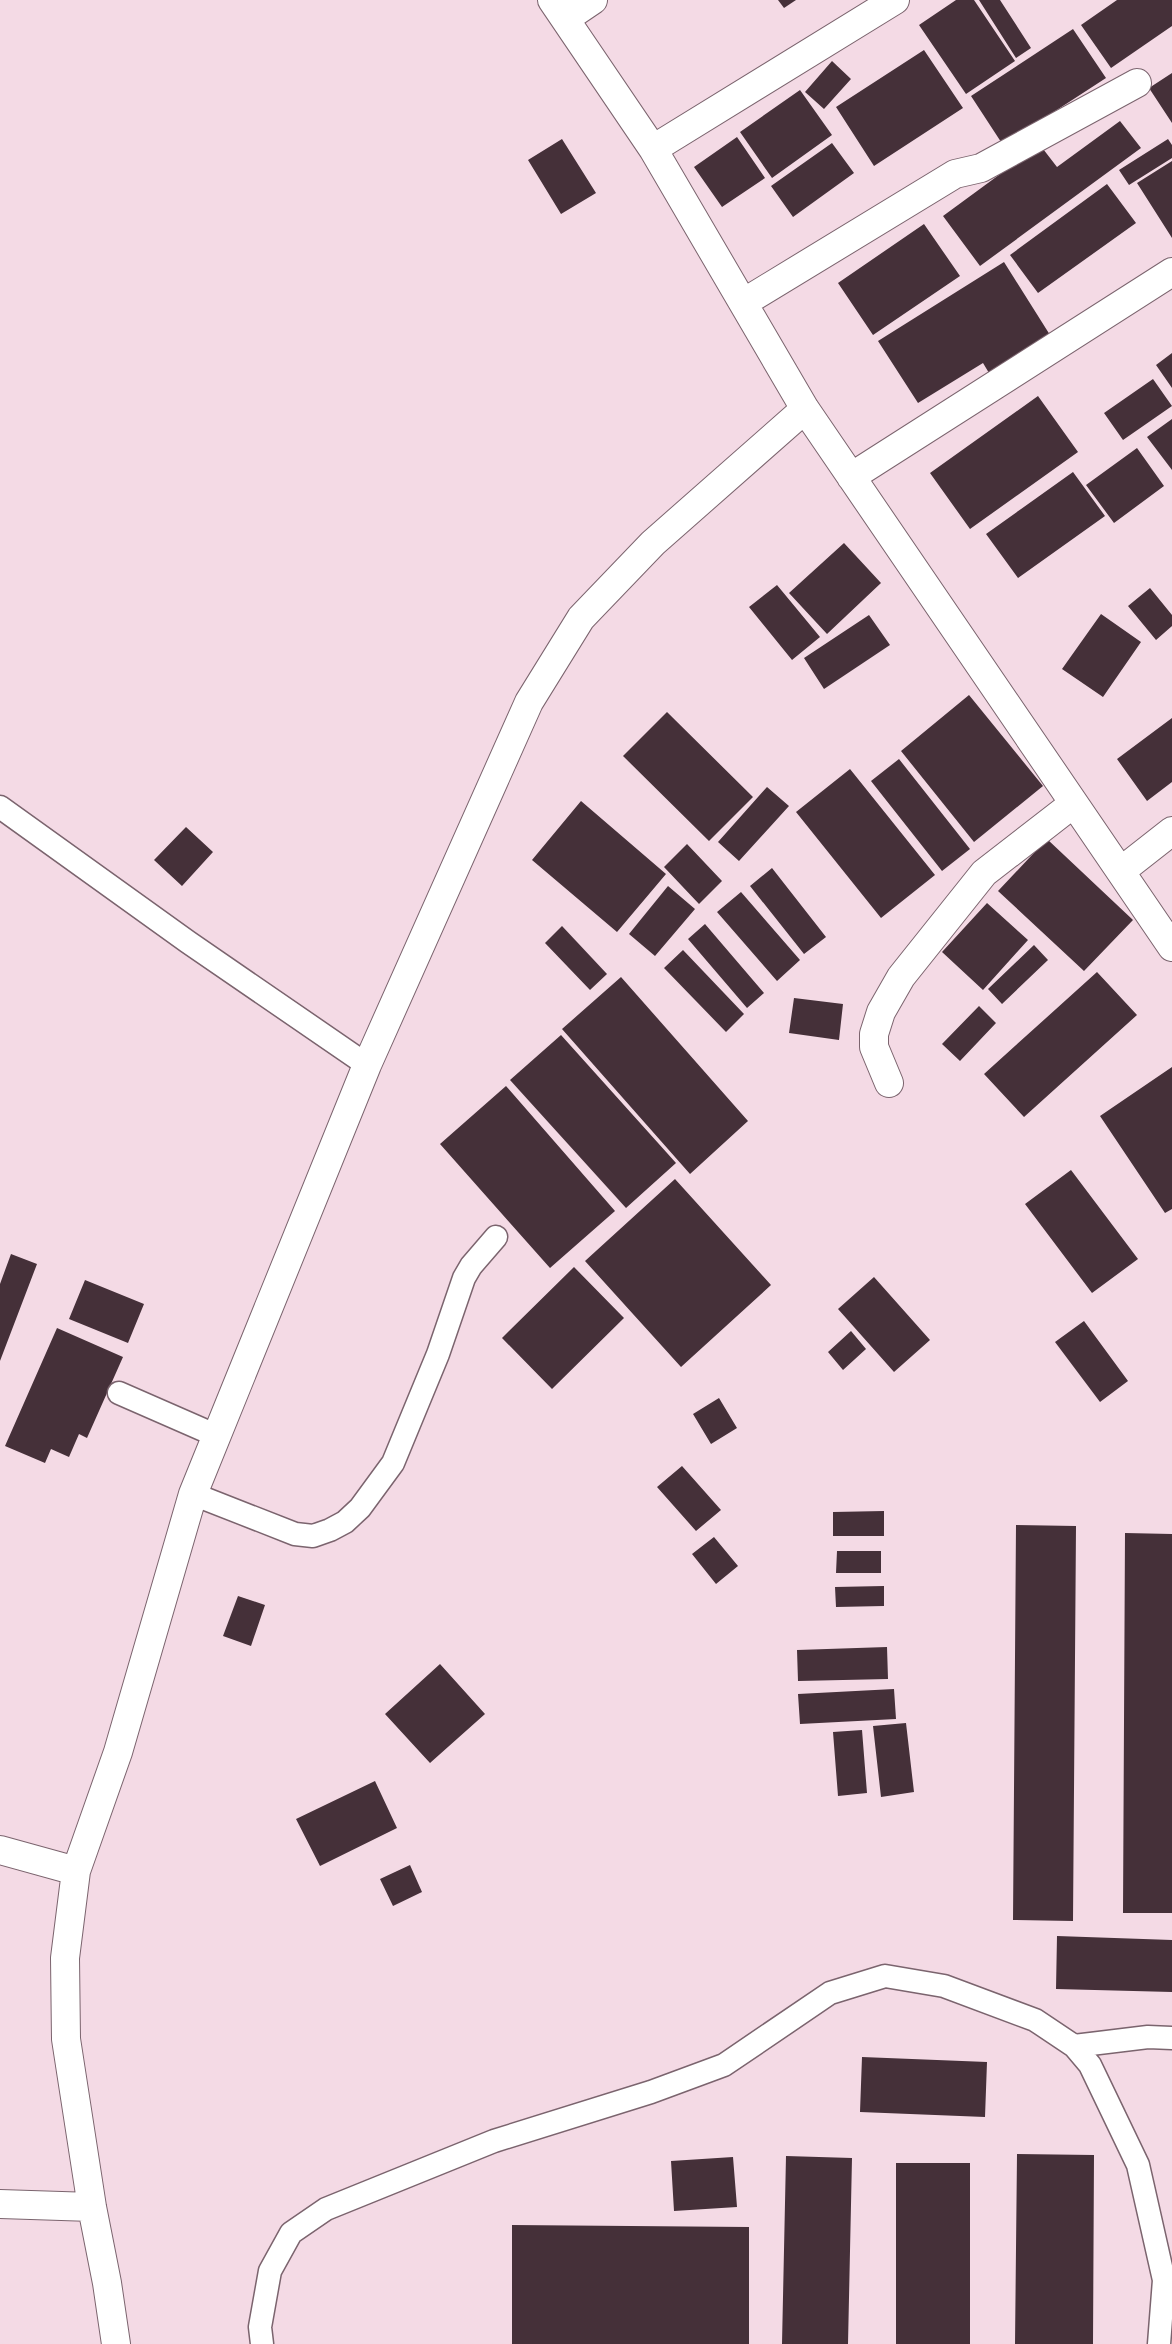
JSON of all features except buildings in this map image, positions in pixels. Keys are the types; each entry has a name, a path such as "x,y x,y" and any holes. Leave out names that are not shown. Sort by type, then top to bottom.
{"street":[{"path":"593,0 558,9 653,149 805,409 1172,947"},
{"path":"653,149 895,0"},
{"path":"743,303 955,174 981,168 1137,83"},
{"path":"851,477 1172,272"},
{"path":"116,2344 107,2283 92,2207 66,2039 65,1958 76,1871 118,1752 193,1494 215,1435 367,1065 529,702 581,618 653,542 805,409"},
{"path":"889,1083 874,1047 874,1034 881,1012 901,977 984,873 1073,804"},
{"path":"1121,872 1172,831"},
{"path":"0,1850 76,1871"},
{"path":"0,2204 92,2207"}],"lane":[{"path":"0,807 188,942 367,1065"},
{"path":"193,1494 295,1534 313,1536 345,1522 360,1508 393,1463 438,1354 464,1278 471,1266 496,1237"},
{"path":"119,1393 215,1435"},
{"path":"262,2344 260,2327 270,2271 291,2233 326,2209 494,2141 651,2092 724,2066 830,1993 884,1976 944,1986 1035,2020 1074,2046 1090,2065 1138,2165 1164,2280 1159,2344"},
{"path":"1074,2046 1148,2037 1172,2038"}]}
